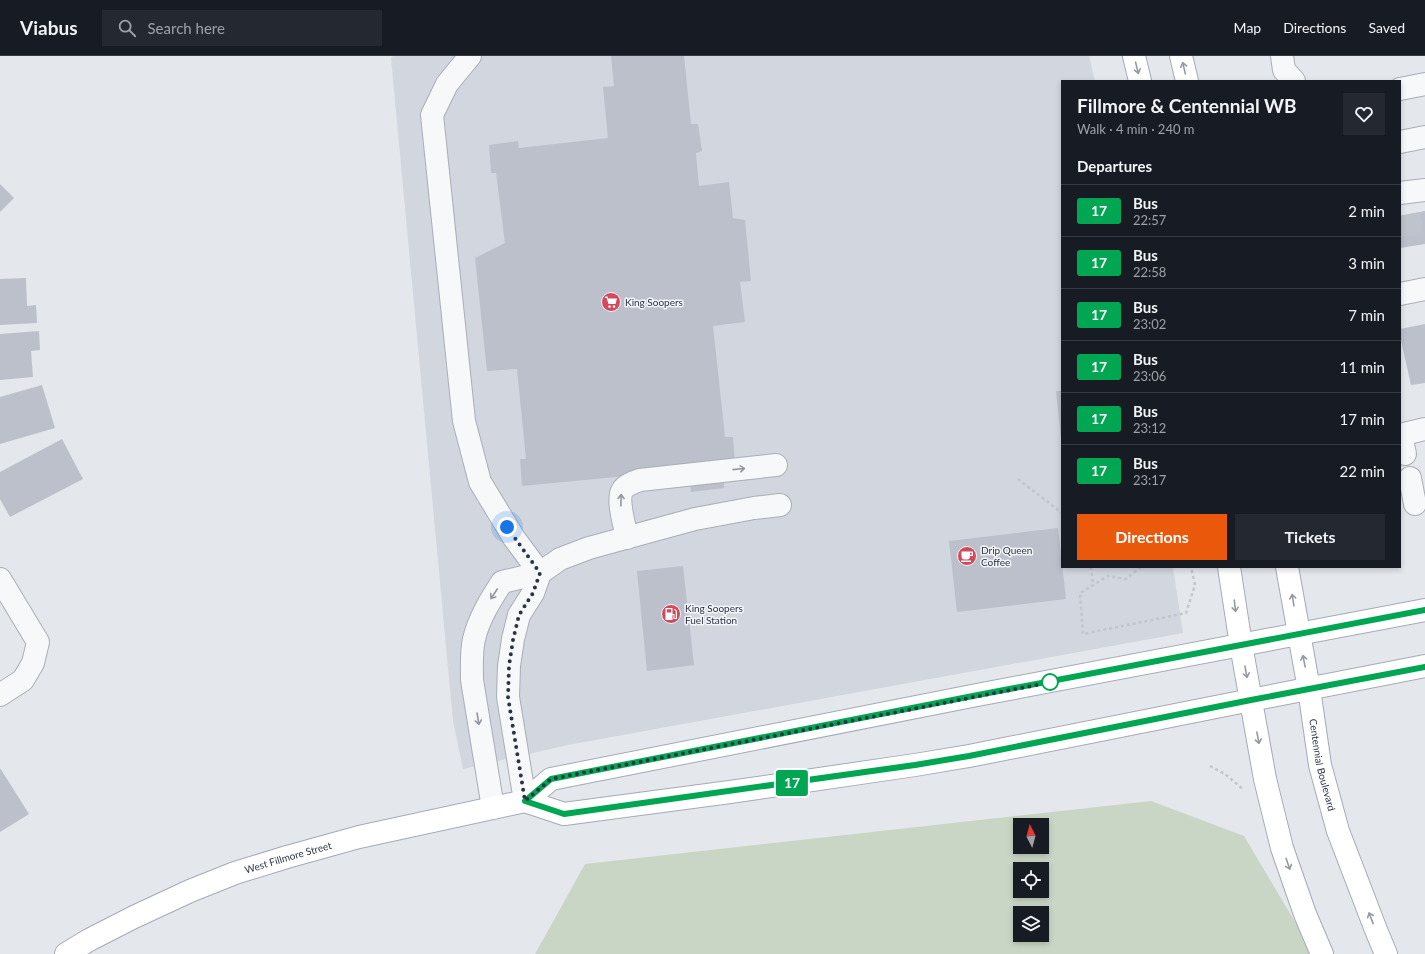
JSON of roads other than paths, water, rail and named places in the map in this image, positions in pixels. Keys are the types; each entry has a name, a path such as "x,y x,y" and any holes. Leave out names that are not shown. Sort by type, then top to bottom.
{"main road":[{"path":"1134,56 1140,80"},
{"path":"1181,56 1187,80"},
{"path":"1229,568 1251,700 1266,779 1282,848 1322,954"},
{"name":"Centennial Boulevard","path":"1287,568 1309,689 1320,765 1338,831 1386,954"},
{"name":"West Fillmore Street","path":"66,954 89,940 134,917 190,891 236,873 359,837 525,801 551,779 1425,610"},
{"path":"525,801 564,814 915,765 969,756 1425,666"}],"street":[{"path":"470,56 447,84 432,116 464,421 480,482 514,538 540,573"},
{"path":"1282,56 1284,70 1293,80"},
{"path":"1401,89 1425,84"},
{"path":"1401,142 1425,137"},
{"path":"1401,194 1425,190"},
{"path":"1401,294 1425,289"},
{"path":"1402,441 1425,429"},
{"path":"626,538 620,498 622,490 629,485 640,480 776,465"},
{"path":"1410,478 1413,504"},
{"path":"493,808 472,680 474,639 490,601 502,582 540,573 560,559 590,548 626,538 695,520 754,508 780,505"},
{"path":"525,801 508,697 509,666 519,615 533,593 540,573"},
{"path":"0,579 38,642 33,663 23,680 0,695"}],"tunnel":[{"path":"1401,227 1425,222"}],"place":[{"name":"King Soopers","path":"611,302"},
{"name":"Drip Queen Coffee","path":"967,556"},
{"name":"King Soopers Fuel Station","path":"671,614"}]}
